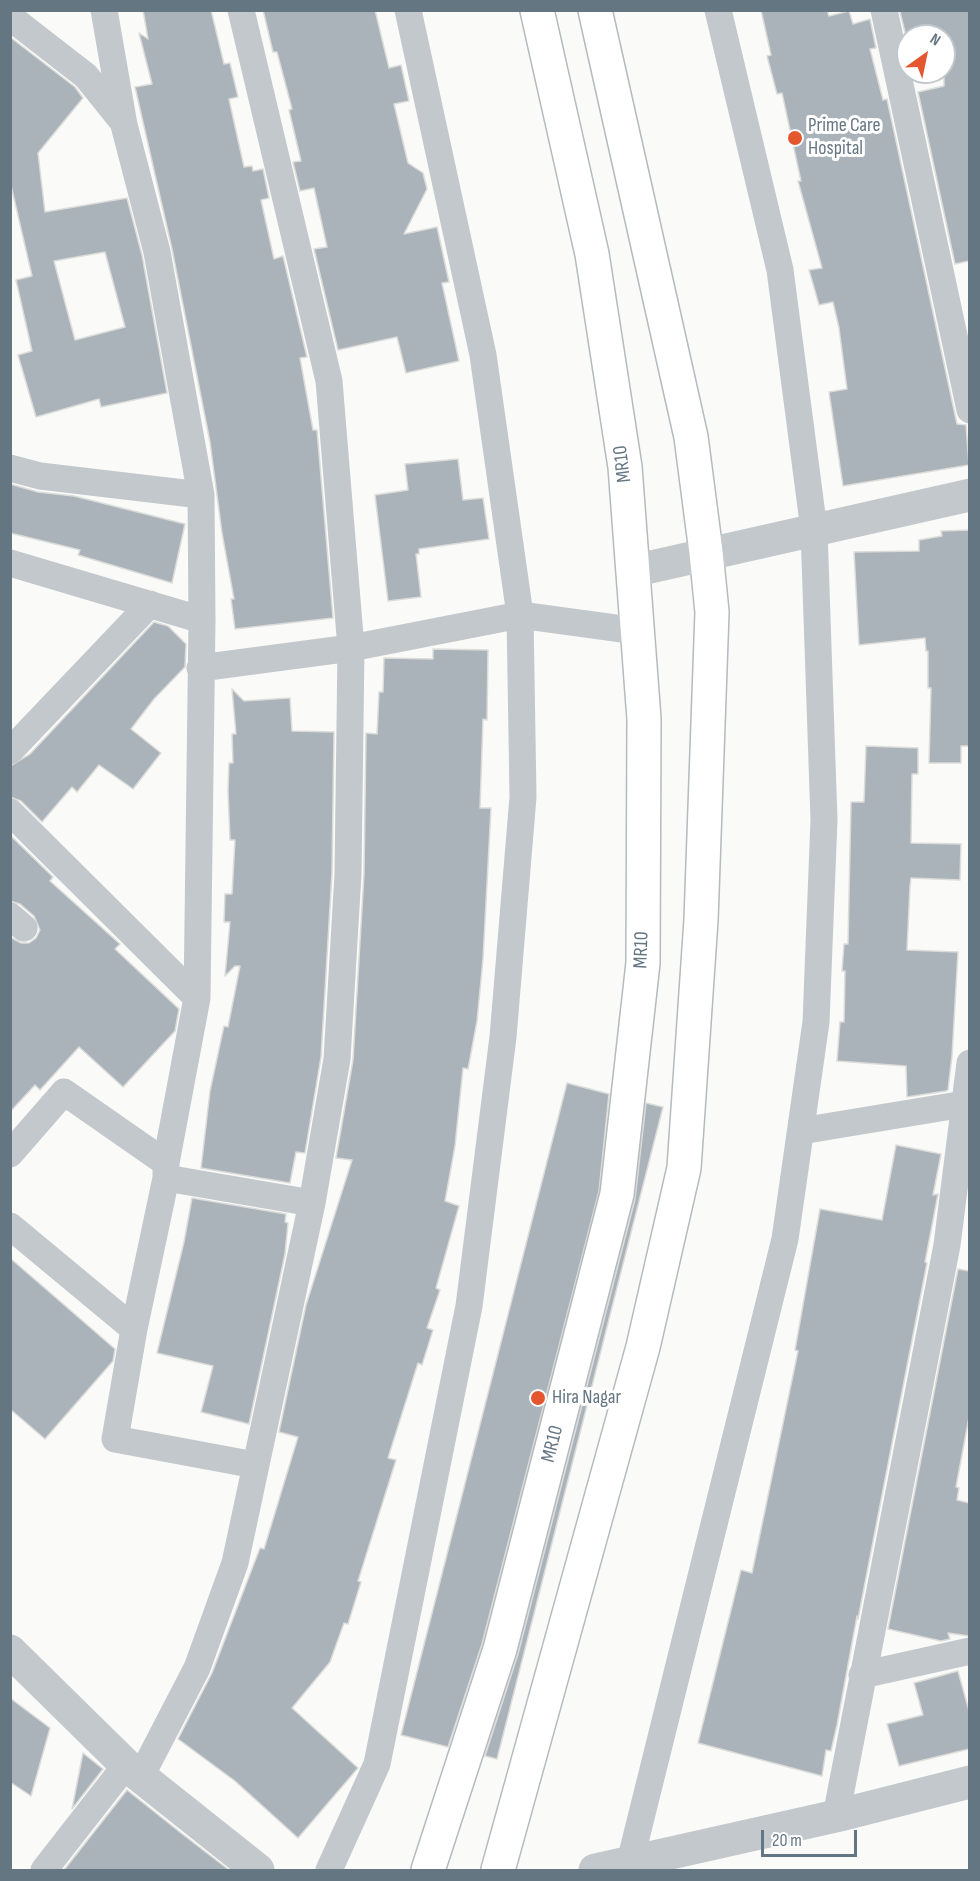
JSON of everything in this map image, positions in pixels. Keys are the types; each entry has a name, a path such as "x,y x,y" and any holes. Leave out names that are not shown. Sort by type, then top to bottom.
{"main road":[{"name":"MR10","path":"428,1870 500,1649 617,1194 643,963 644,718 625,467 592,254 537,10"},
{"path":"498,1870 643,1347 684,1168 706,807 712,612 690,437 595,10"}],"street":[{"path":"104,10 124,125 157,252 201,495 202,620 197,998 115,1438 255,1466"},
{"path":"44,1870 133,1771 201,1658 235,1563 312,1203 337,1059 348,874 351,648 329,381 241,10"},
{"path":"329,1870 377,1764 469,1306 503,1037 523,797 520,615 483,355 408,10"},
{"path":"630,1862 785,1239 816,1022 824,820 814,530 780,270 717,10"},
{"path":"884,10 969,410"},
{"path":"10,17 86,76 124,125"},
{"path":"10,468 40,476 201,495"},
{"path":"633,571 706,552 969,495"},
{"path":"10,562 202,620"},
{"path":"10,751 150,604"},
{"path":"200,668 351,648 520,615 637,631"},
{"path":"10,812 197,998"},
{"path":"836,1816 862,1675 958,1243 969,1063"},
{"path":"10,1154 64,1092 166,1170 312,1203"},
{"path":"801,1131 967,1103"},
{"path":"10,1226 134,1329"},
{"path":"10,1651 133,1771 258,1870"},
{"path":"862,1675 969,1651"},
{"path":"595,1870 836,1816 969,1782"}],"building":[{"path":"143,10 211,10 224,64 230,63 238,97 229,99 244,167 252,166 253,171 263,169 269,198 261,200 274,259 283,256 307,357 300,358 313,430 317,430 333,618 235,629 231,599 234,599 222,533 210,442 172,249 135,87 152,84 139,33 148,39"},
{"path":"263,10 375,10 389,68 401,65 409,101 394,104 408,163 423,173 427,189 404,234 437,227 449,282 442,283 459,361 406,373 397,337 338,350 314,249 327,247 314,188 300,191 293,162 301,161 289,110 292,109 277,52 273,52"},
{"path":"761,10 827,10 829,16 849,11 853,24 870,19 876,48 870,49 883,100 887,99 957,424 966,425 969,465 843,486 829,392 847,389 839,328 833,302 819,305 809,270 822,268 798,181 801,181 782,93 777,94 767,56 771,55"},
{"path":"905,10 969,10 969,261 955,264 918,92 944,86 944,84 956,84 956,24 903,24 900,12"},
{"path":"10,37 75,87 83,98 38,153 45,212 127,198 142,255 167,393 101,407 99,399 36,417 18,355 32,351 16,280 32,276 10,181","holes":["105,252 125,327 75,340 54,261"]},
{"path":"458,459 463,500 483,498 489,539 419,549 419,554 416,554 421,597 388,601 375,495 408,490 405,464"},
{"path":"10,484 38,492 74,496 185,524 172,583 78,555 80,550 10,533"},
{"path":"969,530 969,746 961,746 961,763 929,763 931,688 928,688 928,651 926,651 925,638 859,645 854,552 919,551 919,540 942,536 941,531"},
{"path":"154,622 168,626 186,644 185,667 154,699 131,729 161,753 133,789 99,765 77,792 72,787 42,822 21,801 10,797 10,766 30,754"},
{"path":"433,649 488,650 487,720 483,719 480,808 491,808 483,959 477,1021 468,1069 463,1068 455,1146 445,1201 459,1206 436,1288 440,1290 427,1328 433,1330 422,1365 418,1363 388,1458 396,1460 358,1581 361,1582 348,1624 344,1623 330,1662 292,1708 358,1768 298,1838 235,1781 178,1739 212,1673 260,1548 264,1549 298,1437 279,1432 306,1305 352,1160 336,1158 353,1060 364,874 366,733 377,734 379,692 383,692 384,658 433,659"},
{"path":"232,689 244,701 290,698 292,731 334,732 332,873 321,1057 305,1153 296,1152 290,1183 201,1168 210,1091 224,1026 228,1027 240,966 235,966 225,976 230,922 224,922 225,894 232,894 235,840 230,840 228,791 229,763 233,763 232,734 236,734"},
{"path":"866,746 918,748 918,774 912,774 911,843 961,844 960,880 911,878 910,886 907,950 958,952 952,1056 948,1090 946,1091 907,1097 906,1066 837,1061 840,1022 844,1022 845,971 842,971 844,944 848,944 851,802 864,802"},
{"path":"10,835 53,877 50,881 120,944 115,949 179,1009 175,1031 123,1087 79,1047 40,1090 35,1085 10,1112 10,937 21,943 29,943 36,938 40,930 34,916 20,904 10,901"},
{"path":"567,1083 609,1094 599,1191 482,1644 448,1747 401,1735"},
{"path":"646,1103 663,1107 497,1759 485,1756 518,1654 635,1199"},
{"path":"896,1145 941,1154 933,1195 938,1194 925,1262 927,1263 837,1725 831,1751 826,1750 822,1776 698,1743 741,1570 752,1573 798,1351 795,1350 820,1209 882,1220"},
{"path":"192,1198 286,1214 285,1222 288,1223 285,1254 249,1424 201,1412 213,1366 157,1353 184,1242"},
{"path":"10,1258 115,1349 113,1361 45,1439 10,1409"},
{"path":"958,1269 969,1271 969,1417 956,1487 959,1488 957,1500 969,1503 969,1636 948,1633 950,1639 941,1641 888,1629"},
{"path":"958,1671 969,1711 969,1749 899,1766 887,1724 923,1715 914,1683"},
{"path":"10,1698 50,1728 31,1796 10,1782"},
{"path":"83,1753 103,1769 72,1809"},
{"path":"127,1790 181,1833 229,1870 64,1870"}],"place":[{"name":"Prime Care Hospital","path":"795,138"},
{"name":"Hira Nagar","path":"538,1398"}]}
